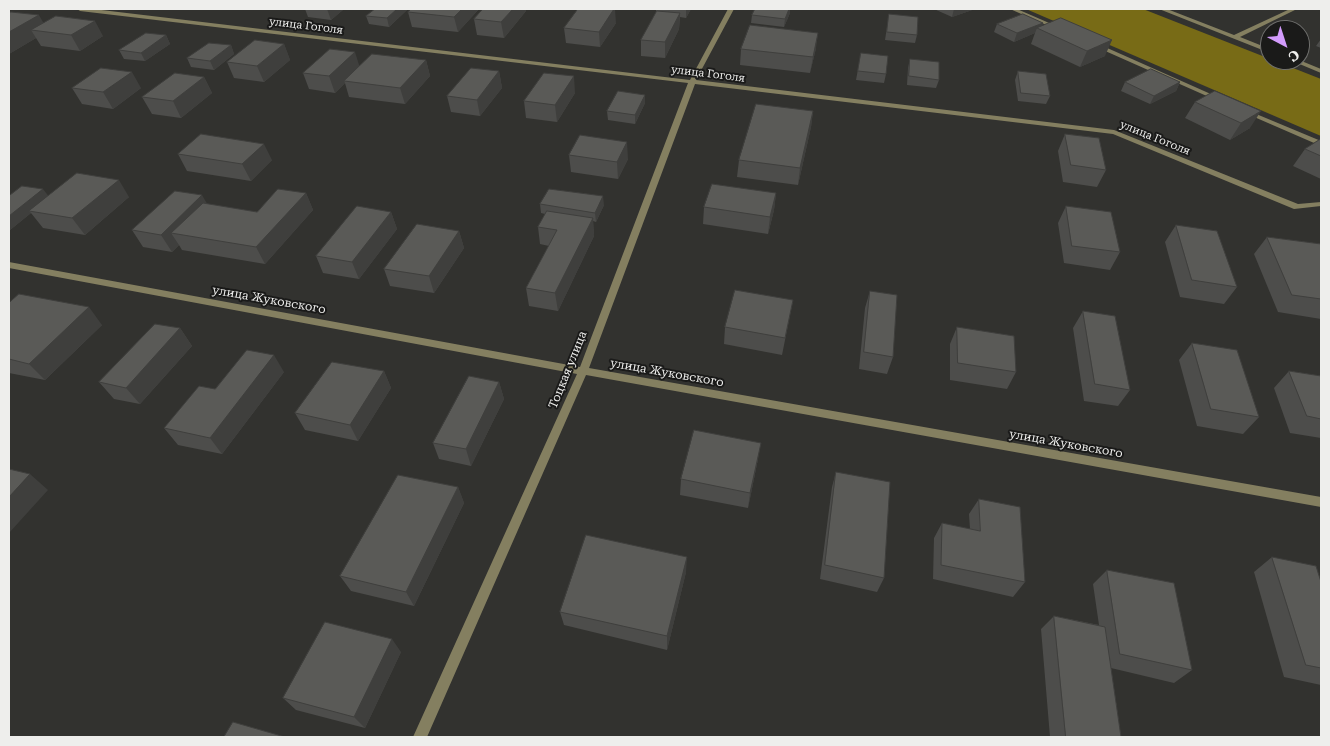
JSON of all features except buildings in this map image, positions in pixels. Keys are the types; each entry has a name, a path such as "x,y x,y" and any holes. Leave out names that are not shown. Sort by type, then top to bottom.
{"street":[{"name":"улица Гоголя","path":"80,9 1114,132 1297,207 1321,204"},
{"name":"Тоцкая улица","path":"420,737 583,371 692,82 731,9"},
{"path":"1013,9 1067,33"},
{"path":"1162,9 1260,47"},
{"path":"1235,37 1294,9"},
{"path":"1085,41 1230,104"},
{"path":"1240,108 1321,144"},
{"name":"улица Жуковского","path":"9,265 583,371 1321,502"}],"shaded area":[{"path":"1026,9 1143,9 1260,55 1260,70 1298,70 1321,79 1321,136"}]}
